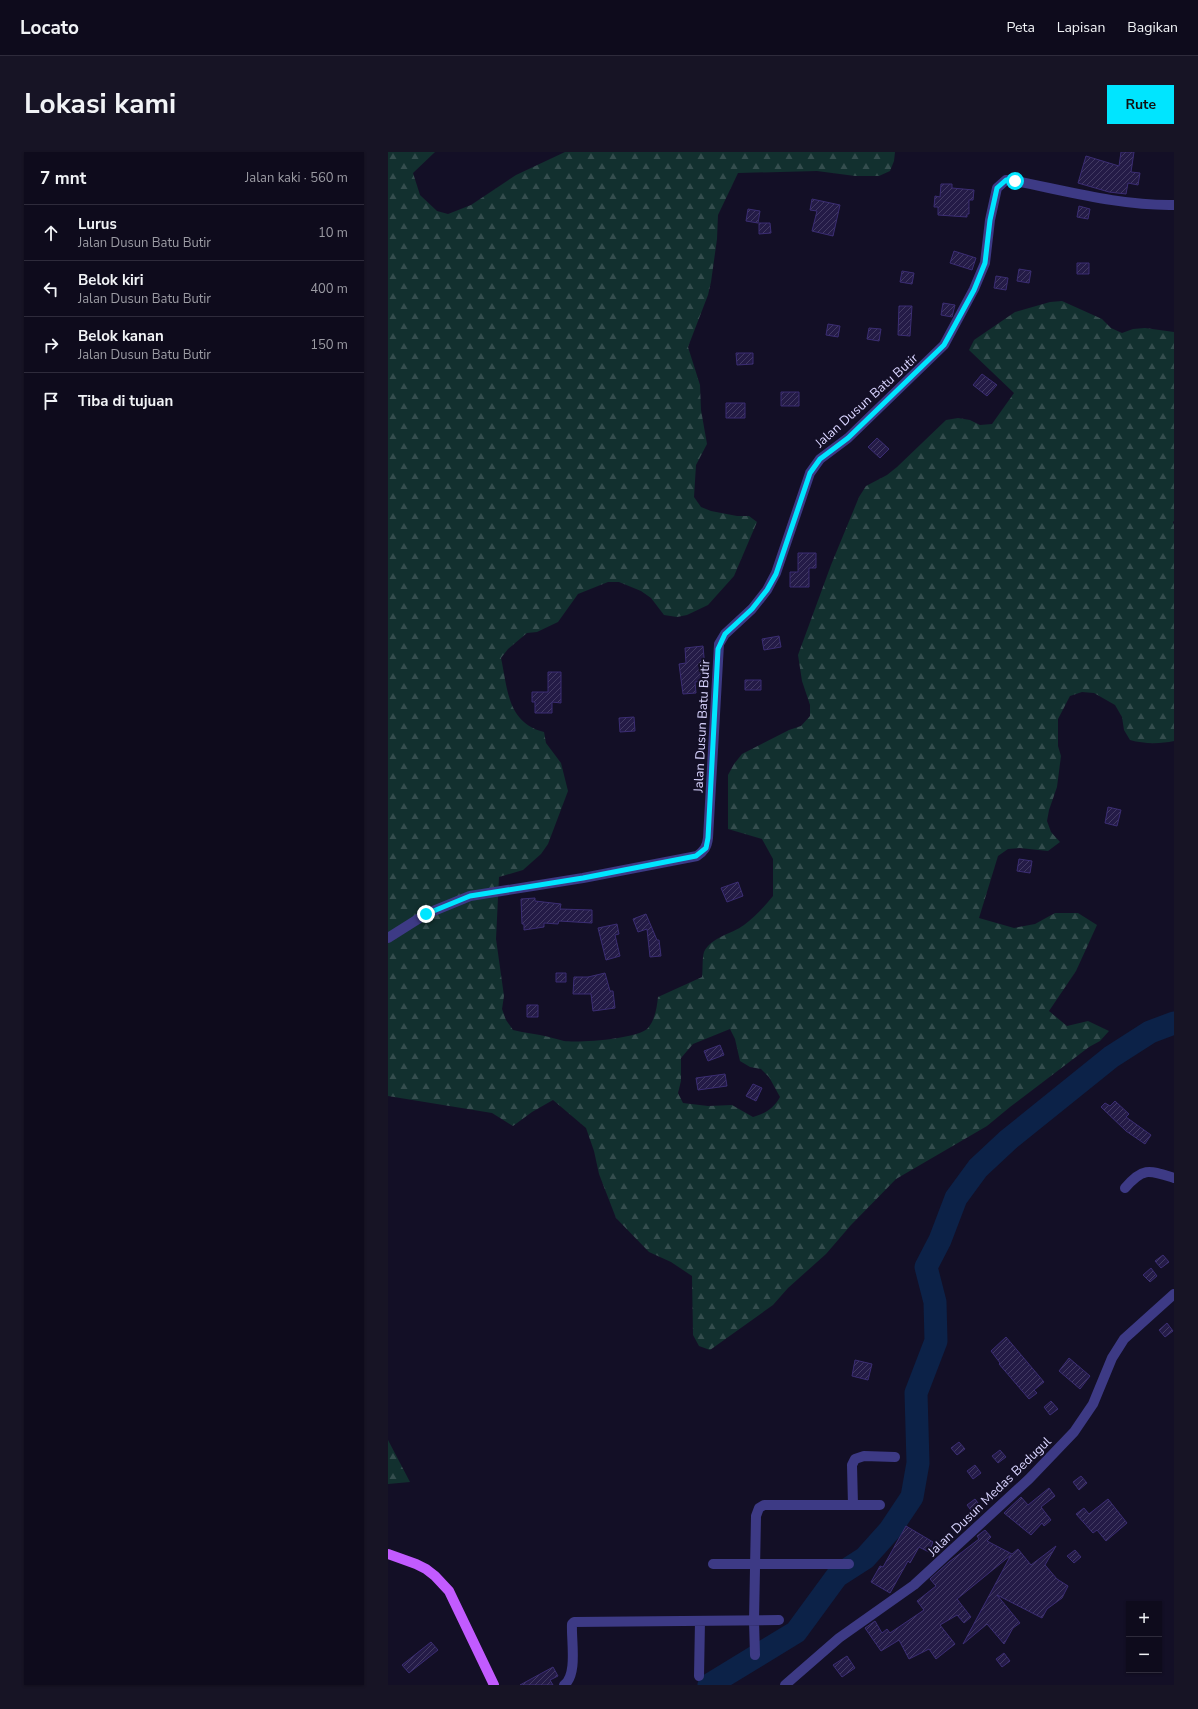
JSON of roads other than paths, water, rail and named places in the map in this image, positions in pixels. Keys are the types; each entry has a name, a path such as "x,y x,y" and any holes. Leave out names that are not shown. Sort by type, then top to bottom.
{"main road":[{"path":"388,1554 426,1569 449,1591 494,1685"}],"street":[{"name":"Jalan Dusun Batu Butir","path":"388,938 426,914 470,896 652,866 696,856 702,852 707,845 708,838 719,644 725,634 752,609 767,590 776,574 813,466 848,438 935,355 950,336 974,290 985,263 990,220 997,188 1006,180 1109,199 1153,205 1174,205"},
{"path":"1125,1188 1136,1176 1149,1172 1174,1178"},
{"name":"Jalan Dusun Medas Bedugul","path":"785,1685 839,1638 914,1585 1029,1479 1074,1432 1093,1404 1112,1358 1124,1339 1174,1294"},
{"path":"853,1505 852,1465 855,1459 864,1456 895,1457"},
{"path":"755,1655 754,1621 757,1511 762,1506 880,1505"},
{"path":"712,1564 849,1564"},
{"path":"564,1685 569,1680 572,1671 571,1640 572,1624 574,1622 779,1620"},
{"path":"699,1676 700,1621"}],"waterway":[{"path":"709,1685 796,1632 837,1576 865,1558 890,1530 912,1497 918,1463 916,1393 936,1341 935,1302 926,1267 940,1240 956,1198 978,1168 1008,1140 1111,1057 1150,1032 1174,1023"}]}
